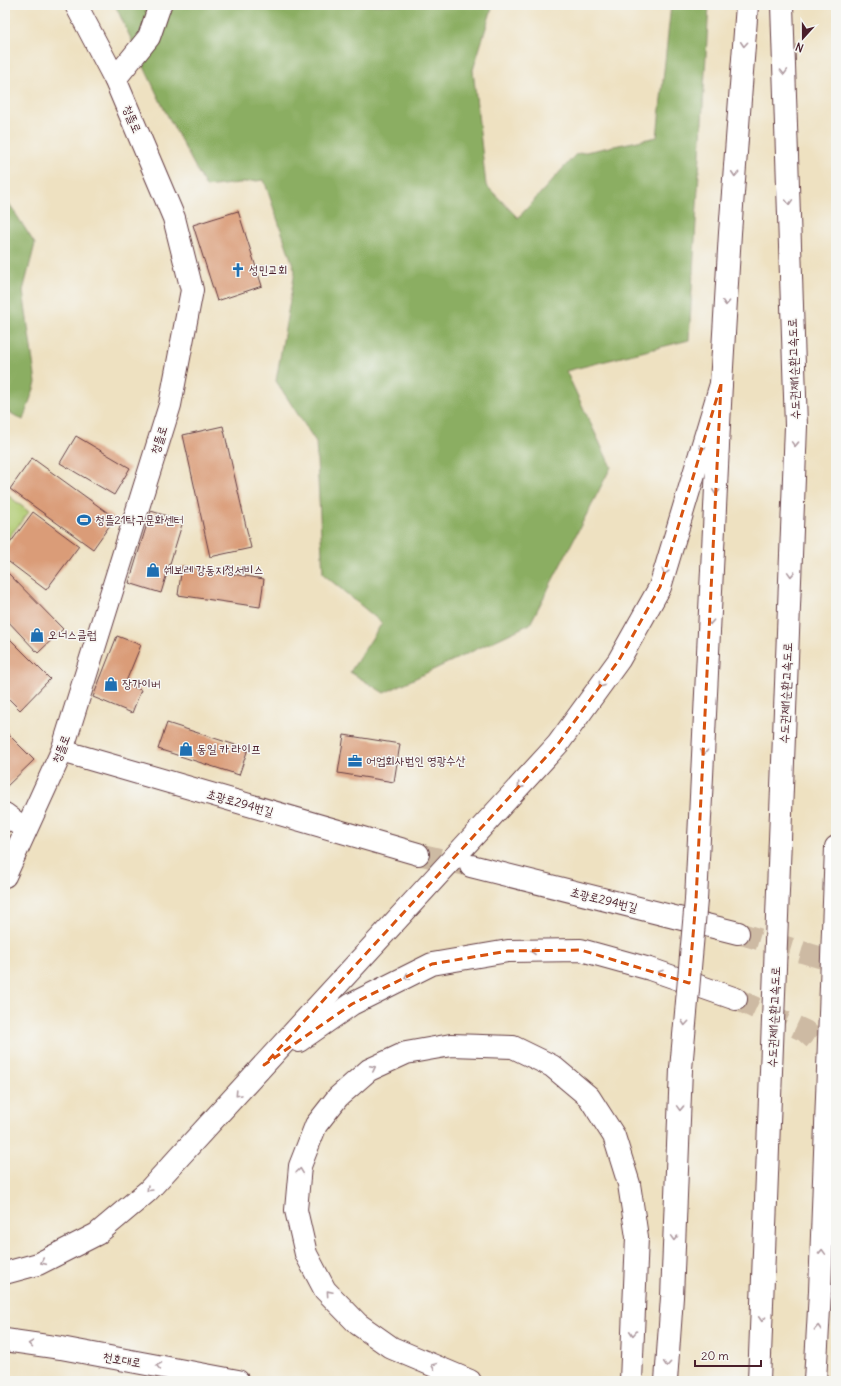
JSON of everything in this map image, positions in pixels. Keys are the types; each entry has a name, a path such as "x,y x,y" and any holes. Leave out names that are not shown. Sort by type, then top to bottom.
{"main road":[{"name":"청뜰로","path":"5,876 25,829 62,751 170,405 192,290 174,218 115,78 76,5"},
{"path":"115,78 150,37 160,5"},
{"path":"666,1381 672,1297 681,1070 696,900 721,384 730,233 747,5"},
{"name":"수도권제1순환고속도로","path":"760,1381 796,426 782,5"},
{"path":"5,1273 38,1264 97,1234 148,1191 558,744 619,660 660,587 721,384"},
{"name":"초광로294번길","path":"62,751 418,854"},
{"path":"5,814 25,829"},
{"path":"815,1381 820,1291 836,847"},
{"name":"초광로294번길","path":"471,866 738,933"},
{"path":"264,1065 352,1004 432,964 508,951 581,950 650,969 736,999"},
{"path":"470,1381 392,1348 358,1324 325,1290 306,1254 296,1210 300,1166 316,1125 338,1097 369,1070 406,1053 451,1045 513,1046 552,1066 589,1097 614,1136 629,1184 637,1237 636,1294 631,1381"},
{"name":"천호대로","path":"5,1340 61,1348 238,1381"}],"highlighted area":[{"path":"721,384 696,900 689,983 581,950 508,951 432,964 352,1004 264,1065 558,744 619,660 660,587"}],"green space":[{"path":"115,5 493,5 473,70 486,185 518,218 576,154 657,137 671,5 709,5 689,340 566,371 611,467 530,624 384,693 350,672 382,623 323,574 316,442 276,381 295,271 264,180 206,187 164,109"},
{"path":"5,197 35,244 23,291 36,383 23,420 5,410"},
{"path":"9,496 29,512 5,542 5,501"}],"building":[{"path":"238,211 262,286 217,301 193,225"},
{"path":"223,426 251,548 210,557 183,435"},
{"path":"76,436 130,468 114,495 60,463"},
{"path":"32,458 115,518 93,549 10,489"},
{"path":"151,511 183,521 161,593 129,583"},
{"path":"33,512 79,546 46,590 5,559 5,550"},
{"path":"182,566 264,579 260,607 178,595"},
{"path":"5,570 63,629 38,653 5,618"},
{"path":"5,634 50,679 20,710 5,695"},
{"path":"117,636 141,645 125,684 141,690 132,713 93,697"},
{"path":"167,723 248,749 239,775 158,749"},
{"path":"5,731 34,760 5,788"},
{"path":"344,735 400,744 394,782 338,773"}],"tunnel":[{"path":"418,854 466,865"},
{"path":"738,933 836,962"},
{"path":"736,999 805,1031 836,1059"}],"place":[{"name":"성민교회","path":"238,270"},
{"name":"청뜰21탁구문화센터","path":"84,520"},
{"name":"쉐보레 강동지정서비스","path":"153,570"},
{"name":"오너스클럽","path":"37,635"},
{"name":"장가이버","path":"111,684"},
{"name":"동일 카 라이프","path":"186,749"},
{"name":"어업회사법인 영광수산","path":"355,761"}]}
